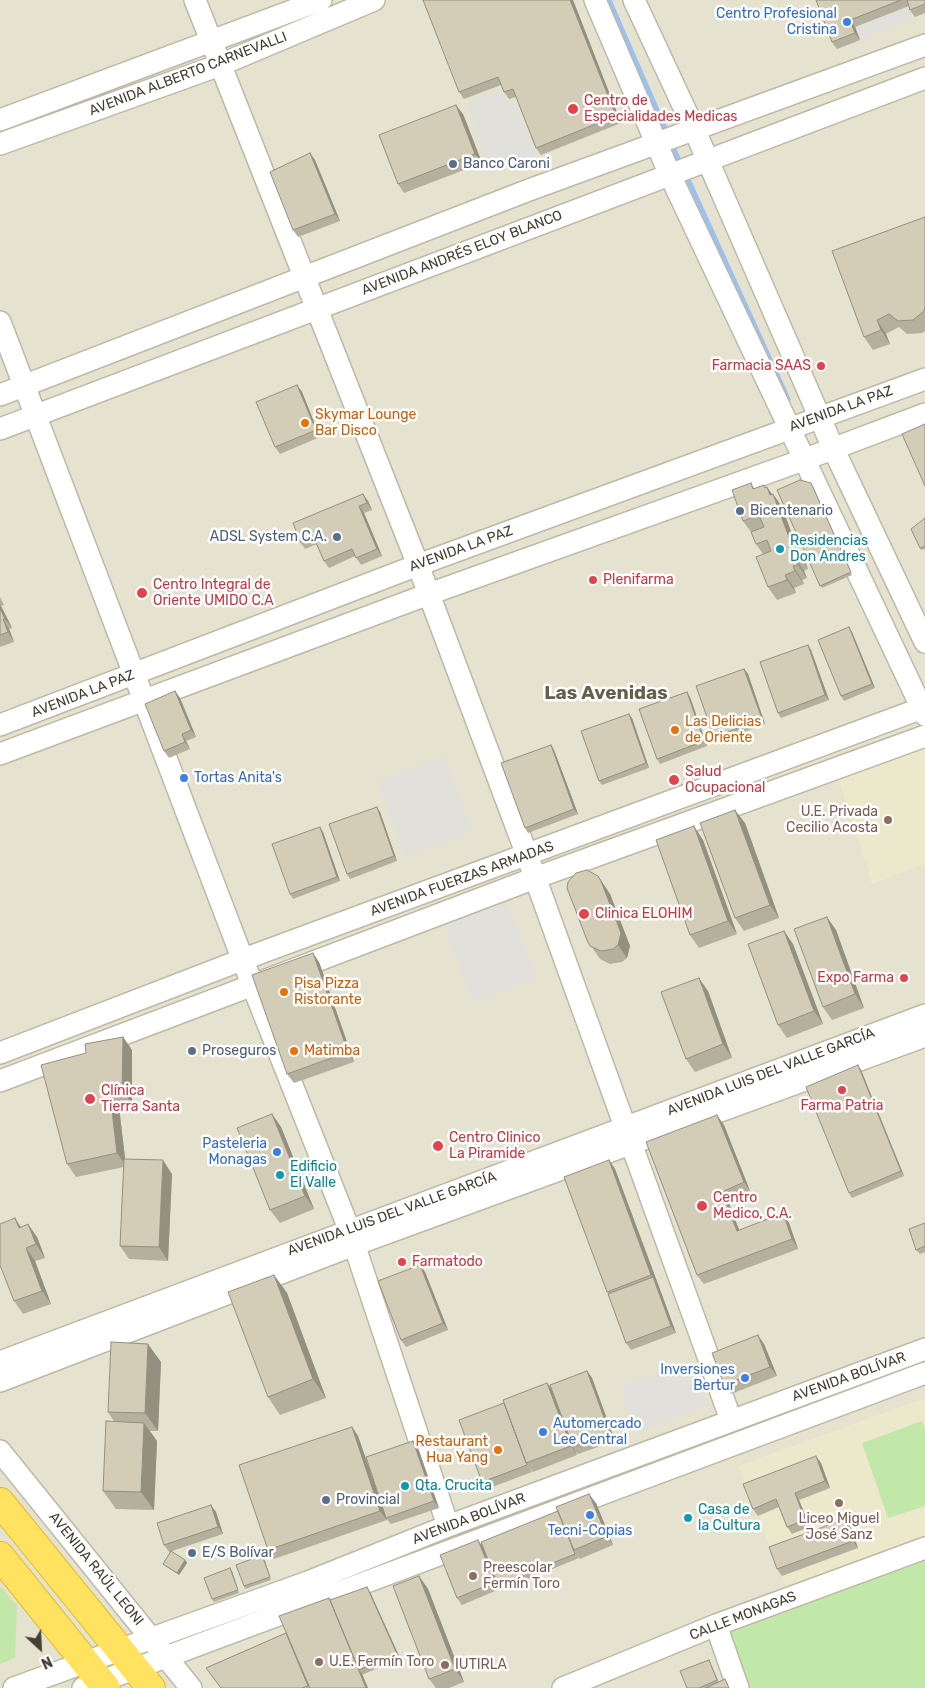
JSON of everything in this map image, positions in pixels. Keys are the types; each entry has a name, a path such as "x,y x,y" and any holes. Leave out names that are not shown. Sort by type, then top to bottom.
{"highway":[{"path":"0,1502 135,1669"},
{"path":"0,1556 94,1680"}],"street":[{"path":"195,0 418,565 527,855 731,1420"},
{"name":"AVENIDA ALBERTO CARNEVALLI","path":"0,120 321,0"},
{"name":"AVENIDA ALBERTO CARNEVALLI","path":"0,144 220,65 374,0"},
{"path":"595,0 672,174 801,424 924,709"},
{"path":"634,0 705,162 801,424 815,455 925,642"},
{"path":"0,395 303,276 925,45"},
{"name":"AVENIDA ANDRÉS ELOY BLANCO","path":"0,430 316,308 925,78"},
{"path":"0,322 252,984 352,1237 448,1526"},
{"name":"AVENIDA LA PAZ","path":"0,725 418,565 925,379"},
{"name":"AVENIDA LA PAZ","path":"0,754 428,594 925,414"},
{"name":"AVENIDA FUERZAS ARMADAS","path":"0,1053 244,959 924,709"},
{"name":"AVENIDA FUERZAS ARMADAS","path":"0,1081 535,878 925,736"},
{"name":"AVENIDA LUIS DEL VALLE GARCÍA","path":"629,1136 925,1015"},
{"name":"AVENIDA LUIS DEL VALLE GARCÍA","path":"0,1362 629,1136 925,1036"},
{"name":"AVENIDA LUIS DEL VALLE GARCÍA","path":"0,1381 352,1237"},
{"name":"AVENIDA BOLÍVAR","path":"135,1669 150,1637 308,1582 448,1526 925,1349"},
{"name":"AVENIDA BOLÍVAR","path":"14,1688 94,1680 135,1669 925,1373"},
{"name":"AVENIDA RAÚL LEONI","path":"0,1451 191,1688"},
{"name":"CALLE MONAGAS","path":"563,1688 716,1625 925,1548"},
{"path":"716,1625 738,1688"}],"shaded area":[{"path":"0,0 925,0 925,1688 0,1688"},
{"path":"911,5 915,17 860,40 855,27"},
{"path":"501,89 507,104 515,101 538,156 492,174 473,129 476,127 467,103"},
{"name":"U.E. Privada Cecilio Acosta","path":"925,745 925,864 872,884 837,775"},
{"path":"444,756 473,832 406,857 377,782"},
{"path":"502,891 536,978 473,1002 440,914"},
{"path":"692,1361 708,1405 637,1432 620,1387"},
{"name":"Liceo Miguel José Sanz","path":"925,1398 925,1540 787,1590 738,1466"}],"green space":[{"path":"922,1421 925,1428 925,1506 888,1518 862,1443"},
{"path":"925,1548 925,1688 740,1688 716,1625"},
{"path":"0,1586 17,1606 15,1658 0,1664"}],"building":[{"path":"423,0 570,0 616,116 536,148 513,89 504,92 498,77 459,92"},
{"name":"Centro Profesional Cristina","path":"816,0 901,0 850,20 855,33 832,42"},
{"path":"907,0 925,0 925,4 910,10"},
{"path":"456,105 475,154 398,184 379,135"},
{"path":"310,153 335,214 293,230 270,172"},
{"path":"925,217 924,311 913,320 898,321 889,314 877,320 881,330 864,337 832,251"},
{"path":"297,385 316,430 275,447 256,402"},
{"path":"925,424 925,486 902,434"},
{"path":"800,480 811,483 851,572 820,586 777,490"},
{"name":"Residencias Don Andres","path":"751,483 753,489 764,485 765,488 767,487 770,495 773,494 790,540 792,539 799,556 795,558 798,565 793,566 795,571 785,575 787,580 768,587 756,557 771,551 767,540 756,544 751,532 764,527 759,515 743,521 732,490"},
{"name":"ADSL System C.A.","path":"363,494 367,503 359,506 377,549 356,558 352,549 324,561 313,536 300,542 293,523"},
{"path":"925,518 925,546 920,548 911,529"},
{"path":"0,608 8,632 0,635"},
{"path":"849,627 872,684 841,696 818,640"},
{"path":"808,645 825,695 778,713 760,662"},
{"path":"744,669 762,719 714,737 696,686"},
{"path":"175,691 191,730 182,734 185,742 164,751 145,704"},
{"path":"687,692 704,741 657,759 639,709"},
{"path":"629,714 646,763 599,781 581,731"},
{"path":"551,745 574,809 525,828 501,763"},
{"path":"377,807 394,856 347,874 329,824"},
{"path":"735,810 770,905 735,918 700,823"},
{"path":"694,826 728,921 690,935 656,840"},
{"path":"320,827 337,877 290,894 272,844"},
{"path":"587,870 598,876 601,881 621,933 618,945 613,949 601,951 590,946 567,888 568,882 576,873"},
{"path":"827,917 855,994 823,1007 794,929"},
{"path":"784,931 814,1011 778,1025 748,944"},
{"path":"313,953 348,1052 287,1074 252,975"},
{"path":"699,978 723,1044 686,1059 661,992"},
{"path":"123,1037 122,1091 110,1094 117,1153 67,1164 41,1065 86,1053 85,1044"},
{"path":"858,1065 901,1171 849,1193 806,1087"},
{"name":"Edificio El Valle","path":"272,1114 305,1196 270,1210 237,1128"},
{"name":"Centro Medico, C.A.","path":"717,1115 744,1182 722,1192 737,1231 783,1213 792,1239 697,1275 646,1142"},
{"path":"124,1159 163,1160 159,1247 120,1246"},
{"path":"609,1160 651,1275 607,1292 564,1177"},
{"path":"15,1218 19,1228 28,1224 36,1244 26,1248 42,1291 14,1301 0,1265 0,1224"},
{"path":"925,1223 925,1246 916,1250 909,1229"},
{"path":"420,1265 443,1323 401,1340 378,1281"},
{"path":"274,1275 313,1379 268,1397 228,1292"},
{"path":"653,1277 671,1326 626,1343 608,1294"},
{"path":"758,1335 770,1367 724,1385 712,1353"},
{"path":"111,1342 148,1344 145,1413 108,1412"},
{"path":"587,1371 610,1434 573,1447 550,1385"},
{"name":"Automercado Lee Central","path":"547,1383 571,1446 526,1463 503,1400"},
{"name":"Restaurant Hua Yang","path":"504,1403 527,1465 482,1482 459,1420"},
{"path":"106,1421 144,1423 141,1492 103,1491"},
{"path":"352,1427 380,1511 268,1550 239,1465"},
{"name":"Qta. Crucita","path":"413,1441 434,1501 386,1518 366,1457"},
{"path":"816,1456 825,1481 795,1493 805,1520 787,1527 776,1499 753,1509 743,1484"},
{"path":"589,1494 607,1536 574,1550 556,1507"},
{"path":"211,1505 218,1527 164,1545 157,1523"},
{"path":"558,1511 575,1554 498,1585 481,1542"},
{"path":"845,1519 853,1541 777,1569 769,1547"},
{"path":"478,1540 495,1582 457,1598 440,1555"},
{"path":"171,1551 185,1560 177,1573 163,1564"},
{"path":"262,1555 270,1577 244,1586 236,1565"},
{"path":"230,1568 238,1590 212,1599 204,1578"},
{"path":"419,1576 455,1669 429,1679 393,1586"},
{"path":"367,1587 397,1654 359,1670 330,1600"},
{"path":"329,1598 366,1688 310,1688 279,1616"},
{"path":"286,1633 308,1686 302,1688 221,1688 206,1668"},
{"path":"709,1660 717,1680 699,1688 687,1688 680,1671"},
{"path":"725,1679 729,1688 706,1688"}],"waterway":[{"path":"609,0 667,133"},
{"path":"671,143 681,165"},
{"path":"686,175 788,399"}],"place":[{"name":"Centro Profesional Cristina","path":"847,22"},
{"name":"Centro de Especialidades Medicas","path":"573,109"},
{"name":"Banco Caroni","path":"453,164"},
{"name":"Farmacia SAAS","path":"821,366"},
{"name":"Skymar Lounge Bar Disco","path":"305,423"},
{"name":"Bicentenario","path":"740,511"},
{"name":"ADSL System C.A.","path":"337,537"},
{"name":"Residencias Don Andres","path":"780,549"},
{"name":"Plenifarma","path":"593,580"},
{"name":"Centro Integral de Oriente UMIDO C.A","path":"142,593"},
{"name":"Las Delicias de Oriente","path":"675,730"},
{"name":"Tortas Anita's","path":"184,778"},
{"name":"Salud Ocupacional","path":"674,780"},
{"name":"U.E. Privada Cecilio Acosta","path":"888,820"},
{"name":"Clinica ELOHIM","path":"584,914"},
{"name":"Expo Farma","path":"904,978"},
{"name":"Pisa Pizza Ristorante","path":"284,992"},
{"name":"Proseguros","path":"192,1051"},
{"name":"Matimba","path":"294,1051"},
{"name":"Farma Patria","path":"842,1090"},
{"name":"Clínica Tierra Santa","path":"90,1099"},
{"name":"Centro Clinico La Piramide","path":"438,1146"},
{"name":"Pasteleria Monagas","path":"277,1152"},
{"name":"Edificio El Valle","path":"280,1175"},
{"name":"Centro Medico, C.A.","path":"702,1206"},
{"name":"Farmatodo","path":"402,1262"},
{"name":"Inversiones Bertur","path":"745,1378"},
{"name":"Automercado Lee Central","path":"543,1432"},
{"name":"Restaurant Hua Yang","path":"498,1450"},
{"name":"Qta. Crucita","path":"405,1486"},
{"name":"Provincial","path":"326,1500"},
{"name":"Liceo Miguel José Sanz","path":"839,1503"},
{"name":"Tecni-Copias","path":"590,1515"},
{"name":"Casa de la Cultura","path":"688,1518"},
{"name":"E/S Bolívar","path":"192,1553"},
{"name":"Preescolar Fermín Toro","path":"473,1576"},
{"name":"U.E. Fermín Toro","path":"319,1662"},
{"name":"IUTIRLA","path":"445,1665"}],"district":[{"name":"Las Avenidas","path":"606,694"}]}
